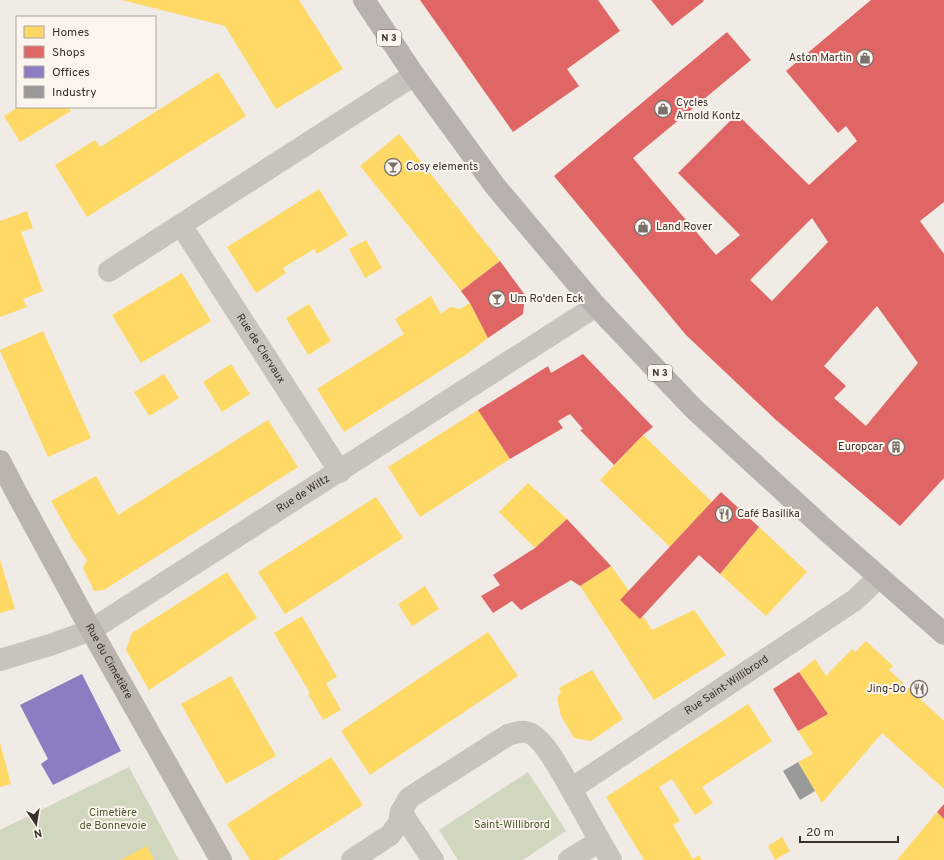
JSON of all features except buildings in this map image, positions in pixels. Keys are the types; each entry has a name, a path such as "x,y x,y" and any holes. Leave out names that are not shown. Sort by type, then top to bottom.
{"main road":[{"name":"N 3","path":"364,0 414,75 495,186 596,306 694,409 944,634"}],"street":[{"path":"109,271 414,75"},
{"name":"Rue de Clervaux","path":"181,225 340,472"},
{"name":"Rue de Wiltz","path":"0,660 53,644 91,630 340,472 596,306"},
{"name":"Rue du Cimetière","path":"0,461 91,630 221,860"},
{"name":"Rue Saint-Willibrord","path":"571,789 855,600 879,577"},
{"path":"352,860 390,835 399,823 401,812 409,798 508,735 518,732 527,732 536,736 540,740 571,789 611,860"},
{"path":"401,812 433,860"},
{"path":"569,860 600,841"}],"green space":[{"name":"Cimetière de Bonnevoie","path":"129,767 179,860 0,860 0,830"},
{"name":"Saint-Willibrord","path":"528,772 566,831 523,860 458,860 439,830"}],"place":[{"name":"Aston Martin","path":"865,58"},
{"name":"Cycles Arnold Kontz","path":"663,109"},
{"name":"Cosy elements","path":"393,167"},
{"name":"Land Rover","path":"643,227"},
{"name":"Um Ro'den Eck","path":"497,299"},
{"name":"Europcar","path":"896,447"},
{"name":"Café Basilika","path":"724,514"},
{"name":"Jing-Do","path":"919,689"}]}
